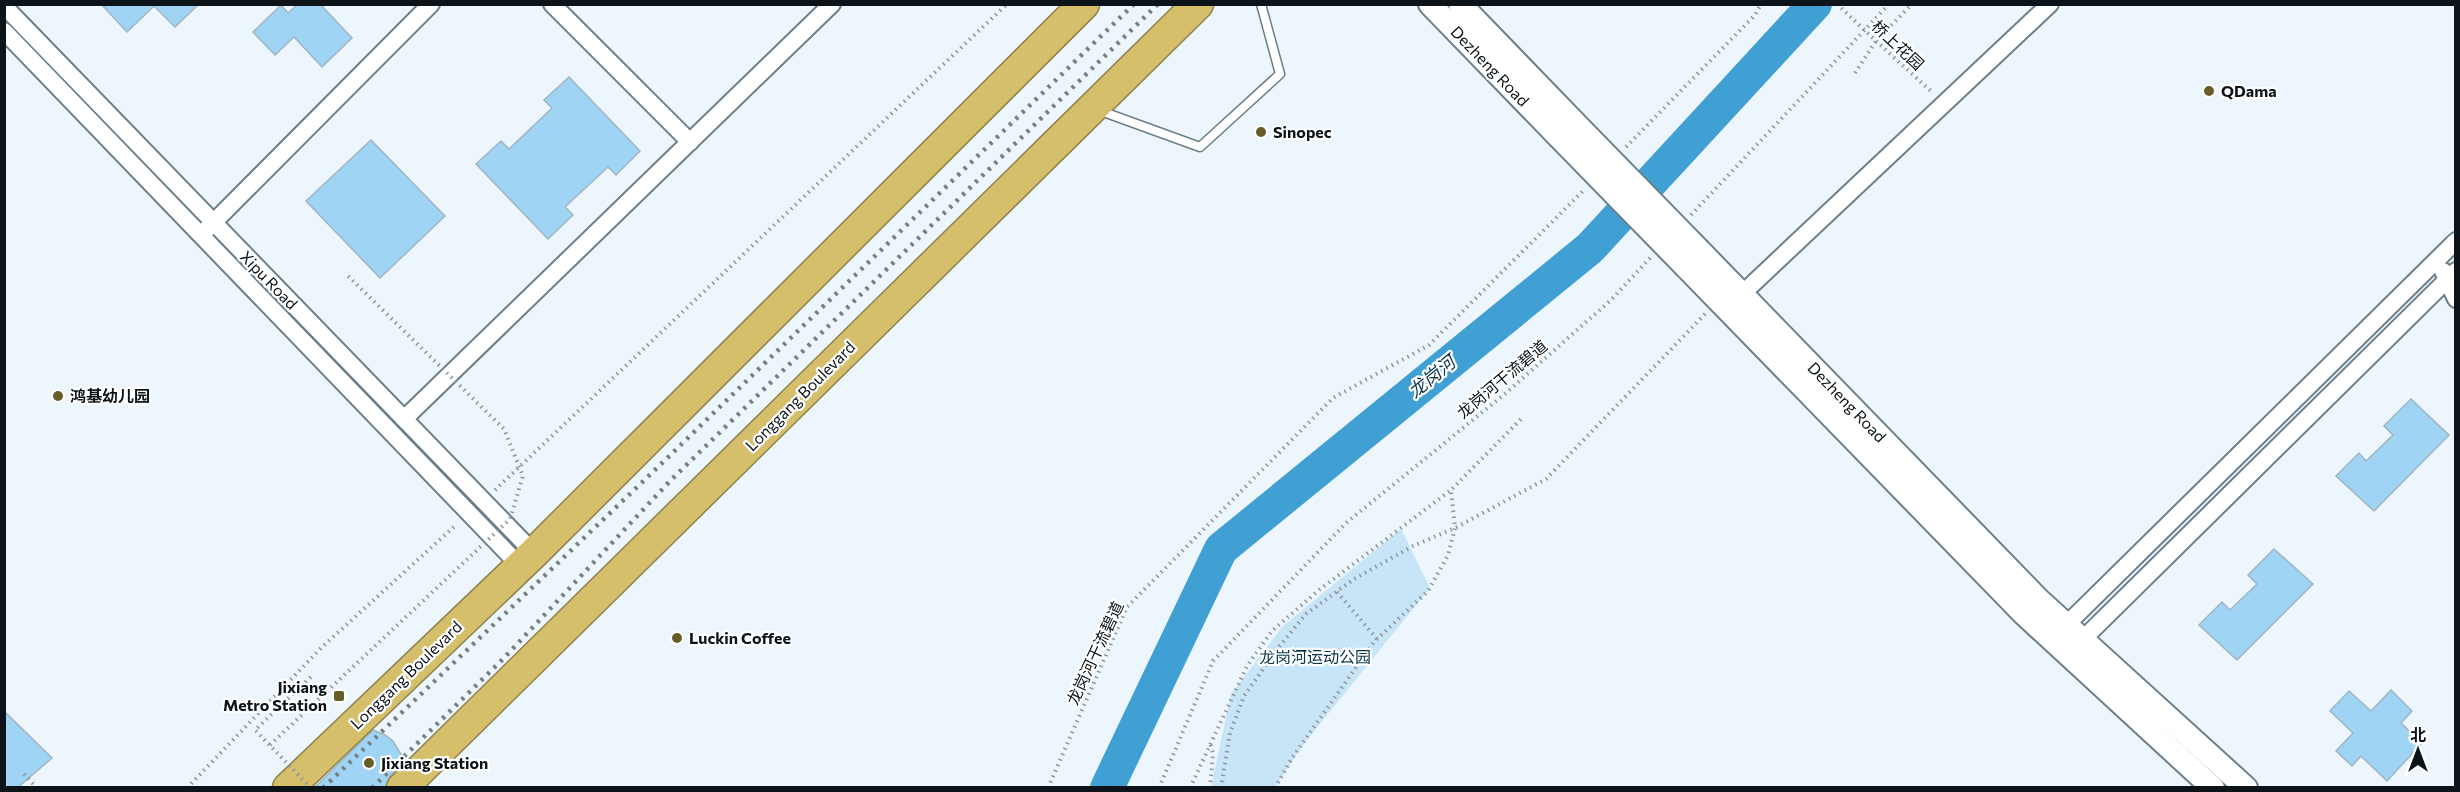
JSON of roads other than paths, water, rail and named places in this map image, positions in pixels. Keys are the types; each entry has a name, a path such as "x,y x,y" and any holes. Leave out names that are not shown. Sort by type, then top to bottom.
{"highway":[{"name":"Longgang Boulevard","path":"288,788 527,559 1084,4"},
{"name":"Longgang Boulevard","path":"402,788 1198,4"}],"main road":[{"name":"Dezheng Road","path":"1430,4 1566,129 1693,259 1742,294 2023,583 2067,640 2213,788"},
{"name":"Dezheng Road","path":"1460,4 1566,129"},
{"name":"Dezheng Road","path":"1693,259 1719,301 2024,614 2067,640 2246,788"}],"street":[{"path":"201,235 431,4"},
{"path":"552,4 690,142"},
{"path":"404,419 832,4"},
{"path":"1742,294 2050,4"},
{"name":"Xipu Road","path":"4,6 484,501 527,559"},
{"path":"7,39 25,27"},
{"name":"Xipu Road","path":"7,39 201,235 470,513 527,559"},
{"path":"2067,640 2456,241"},
{"path":"2438,259 2451,275 2456,299"},
{"path":"2067,640 2451,275"}],"lane":[{"path":"1092,108 1200,147 1280,74 1261,4"}],"waterway":[{"name":"龙岗河","path":"1107,788 1221,549 1590,248 1815,4"}],"railway":[{"path":"323,788 658,467 1134,4"},
{"path":"372,788 504,658 670,481 1158,4"}],"place":[{"name":"QDama","path":"2209,91"},
{"name":"Sinopec","path":"1261,132"},
{"name":"鸿基幼儿园","path":"58,396"},
{"name":"Luckin Coffee","path":"677,638"},
{"name":"Jixiang Metro Station","path":"339,696"},
{"name":"Jixiang Station","path":"369,763"}],"park label":[{"name":"龙岗河运动公园","path":"1315,657"}]}
